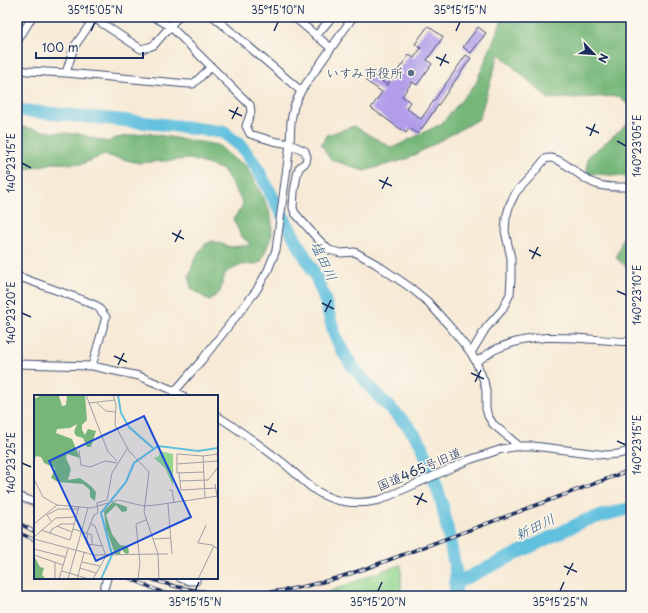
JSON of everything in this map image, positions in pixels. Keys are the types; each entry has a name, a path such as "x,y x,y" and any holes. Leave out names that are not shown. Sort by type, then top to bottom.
{"street":[{"path":"17,42 32,17"},
{"path":"154,17 170,26 250,105 251,112 246,126 250,134 273,141 290,144 305,152 307,157 306,162 299,168 294,192 293,208 295,213 315,236 330,250 341,253 355,252 376,264 411,288 428,302 471,353 476,362 484,381 486,391 486,409 493,424 519,446"},
{"path":"66,73 74,47 94,18 141,49 154,45 178,17"},
{"path":"214,17 301,91"},
{"path":"294,17 331,48"},
{"path":"316,36 332,17"},
{"path":"17,364 92,366 139,376 174,394 256,291 268,270 276,250 294,106 301,91 353,17"},
{"path":"17,69 193,84 211,67"},
{"path":"471,353 486,328 502,310 510,294 511,258 505,231 506,218 510,204 516,192 545,159 551,158 561,162 595,184 603,186 630,187"},
{"path":"17,276 97,306 106,317 92,366"},
{"path":"476,362 494,350 528,340 548,337 631,342"},
{"name":"国道465号旧道","path":"218,417 284,463 314,490 333,500 342,502 370,502 380,500 469,460 502,449 519,446 533,446 607,455 631,451"},
{"path":"17,496 34,502"},
{"path":"102,596 107,579"},
{"path":"183,579 189,581 196,581 196,579"}],"green space":[{"path":"503,17 631,17 631,108 619,96 549,99 499,54 479,119 407,159 364,171 330,159 321,144 327,135 354,126 392,148 441,124 476,83"},
{"path":"631,121 631,177 587,173 588,157"},
{"path":"17,126 51,132 79,134 107,142 116,138 145,133 218,145 235,160 246,166 268,207 272,222 272,235 261,262 241,265 225,273 220,292 209,301 191,288 189,276 195,258 205,244 213,241 231,247 251,245 241,236 233,219 241,209 243,203 225,172 221,169 191,159 139,163 105,155 81,164 53,163 25,170 22,185 17,187"},
{"path":"631,234 631,271 616,258 623,237"},
{"path":"401,565 401,594 403,596 301,596 321,595"}],"building":[{"name":"いすみ市役所","path":"428,26 443,37 427,60 432,64 417,85 412,82 402,96 410,102 406,108 421,119 466,55 471,58 418,134 409,128 406,133 371,108 382,92 366,81 371,74 387,85 409,55 414,58 421,48 415,44"},
{"path":"478,27 486,33 471,53 463,47"}],"waterway":[{"name":"塩田川","path":"17,109 223,132 241,146 256,166 315,274 324,297 335,336 343,352 353,367 379,397 408,426 422,445 442,503 456,572 455,596"},
{"name":"新田川","path":"456,583 586,520 631,508"}],"railway":[{"path":"151,579 181,588 244,594 265,593 306,586 367,568 631,470"},
{"path":"17,522 34,531"},
{"path":"17,532 34,540"},
{"path":"131,579 171,596"}],"place":[{"name":"いすみ市役所","path":"411,73"}]}
